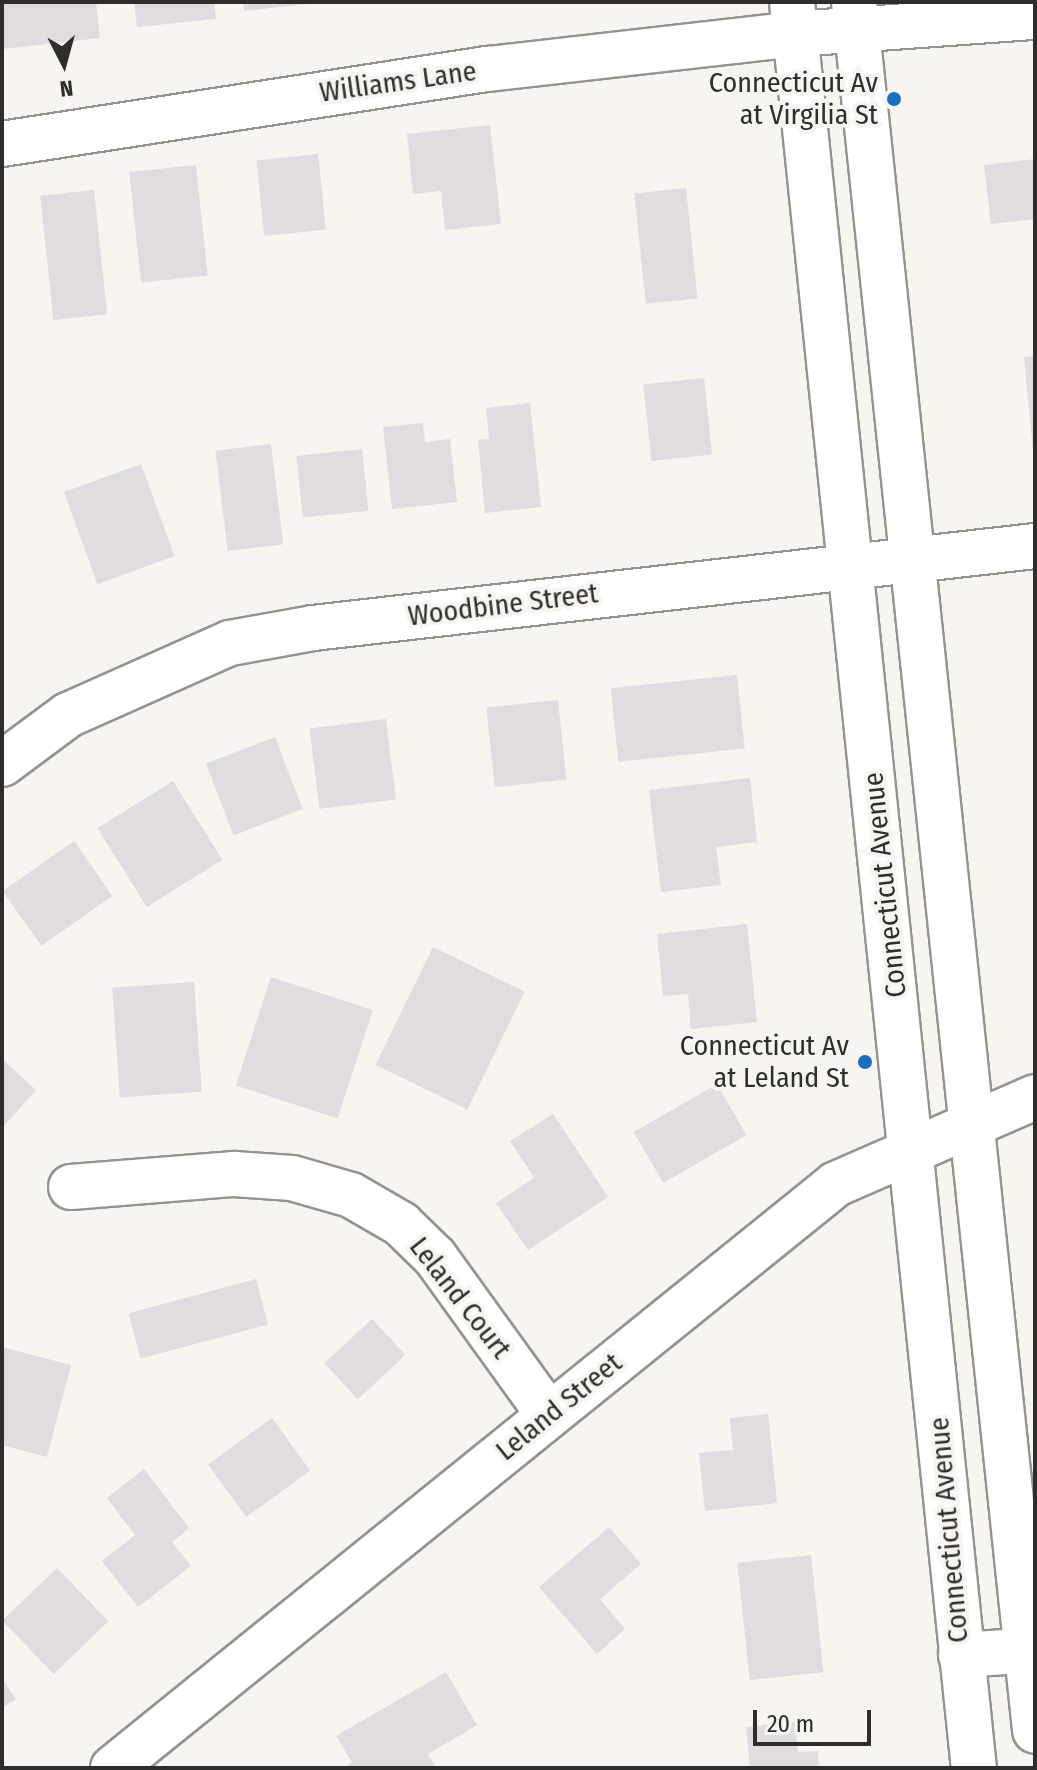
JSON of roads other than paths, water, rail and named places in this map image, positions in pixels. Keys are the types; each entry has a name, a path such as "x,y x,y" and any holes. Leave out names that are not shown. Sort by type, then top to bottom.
{"street":[{"path":"855,17 1031,1651 1035,1731"},
{"name":"Williams Lane","path":"2,144 794,18 1035,17"},
{"name":"Connecticut Avenue","path":"794,18 913,1149 974,1768"},
{"name":"Woodbine Street","path":"2,764 68,715 230,643 914,558 1035,546"},
{"name":"Leland Street","path":"113,1768 836,1184 1035,1097"},
{"name":"Leland Court","path":"71,1187 234,1174 292,1178 351,1195 401,1224 435,1257 549,1415"},
{"path":"961,1655 1031,1651"}],"place":[{"name":"Connecticut Av at Virgilia St","path":"894,99"},
{"name":"Connecticut Av at Leland St","path":"865,1062"}]}
